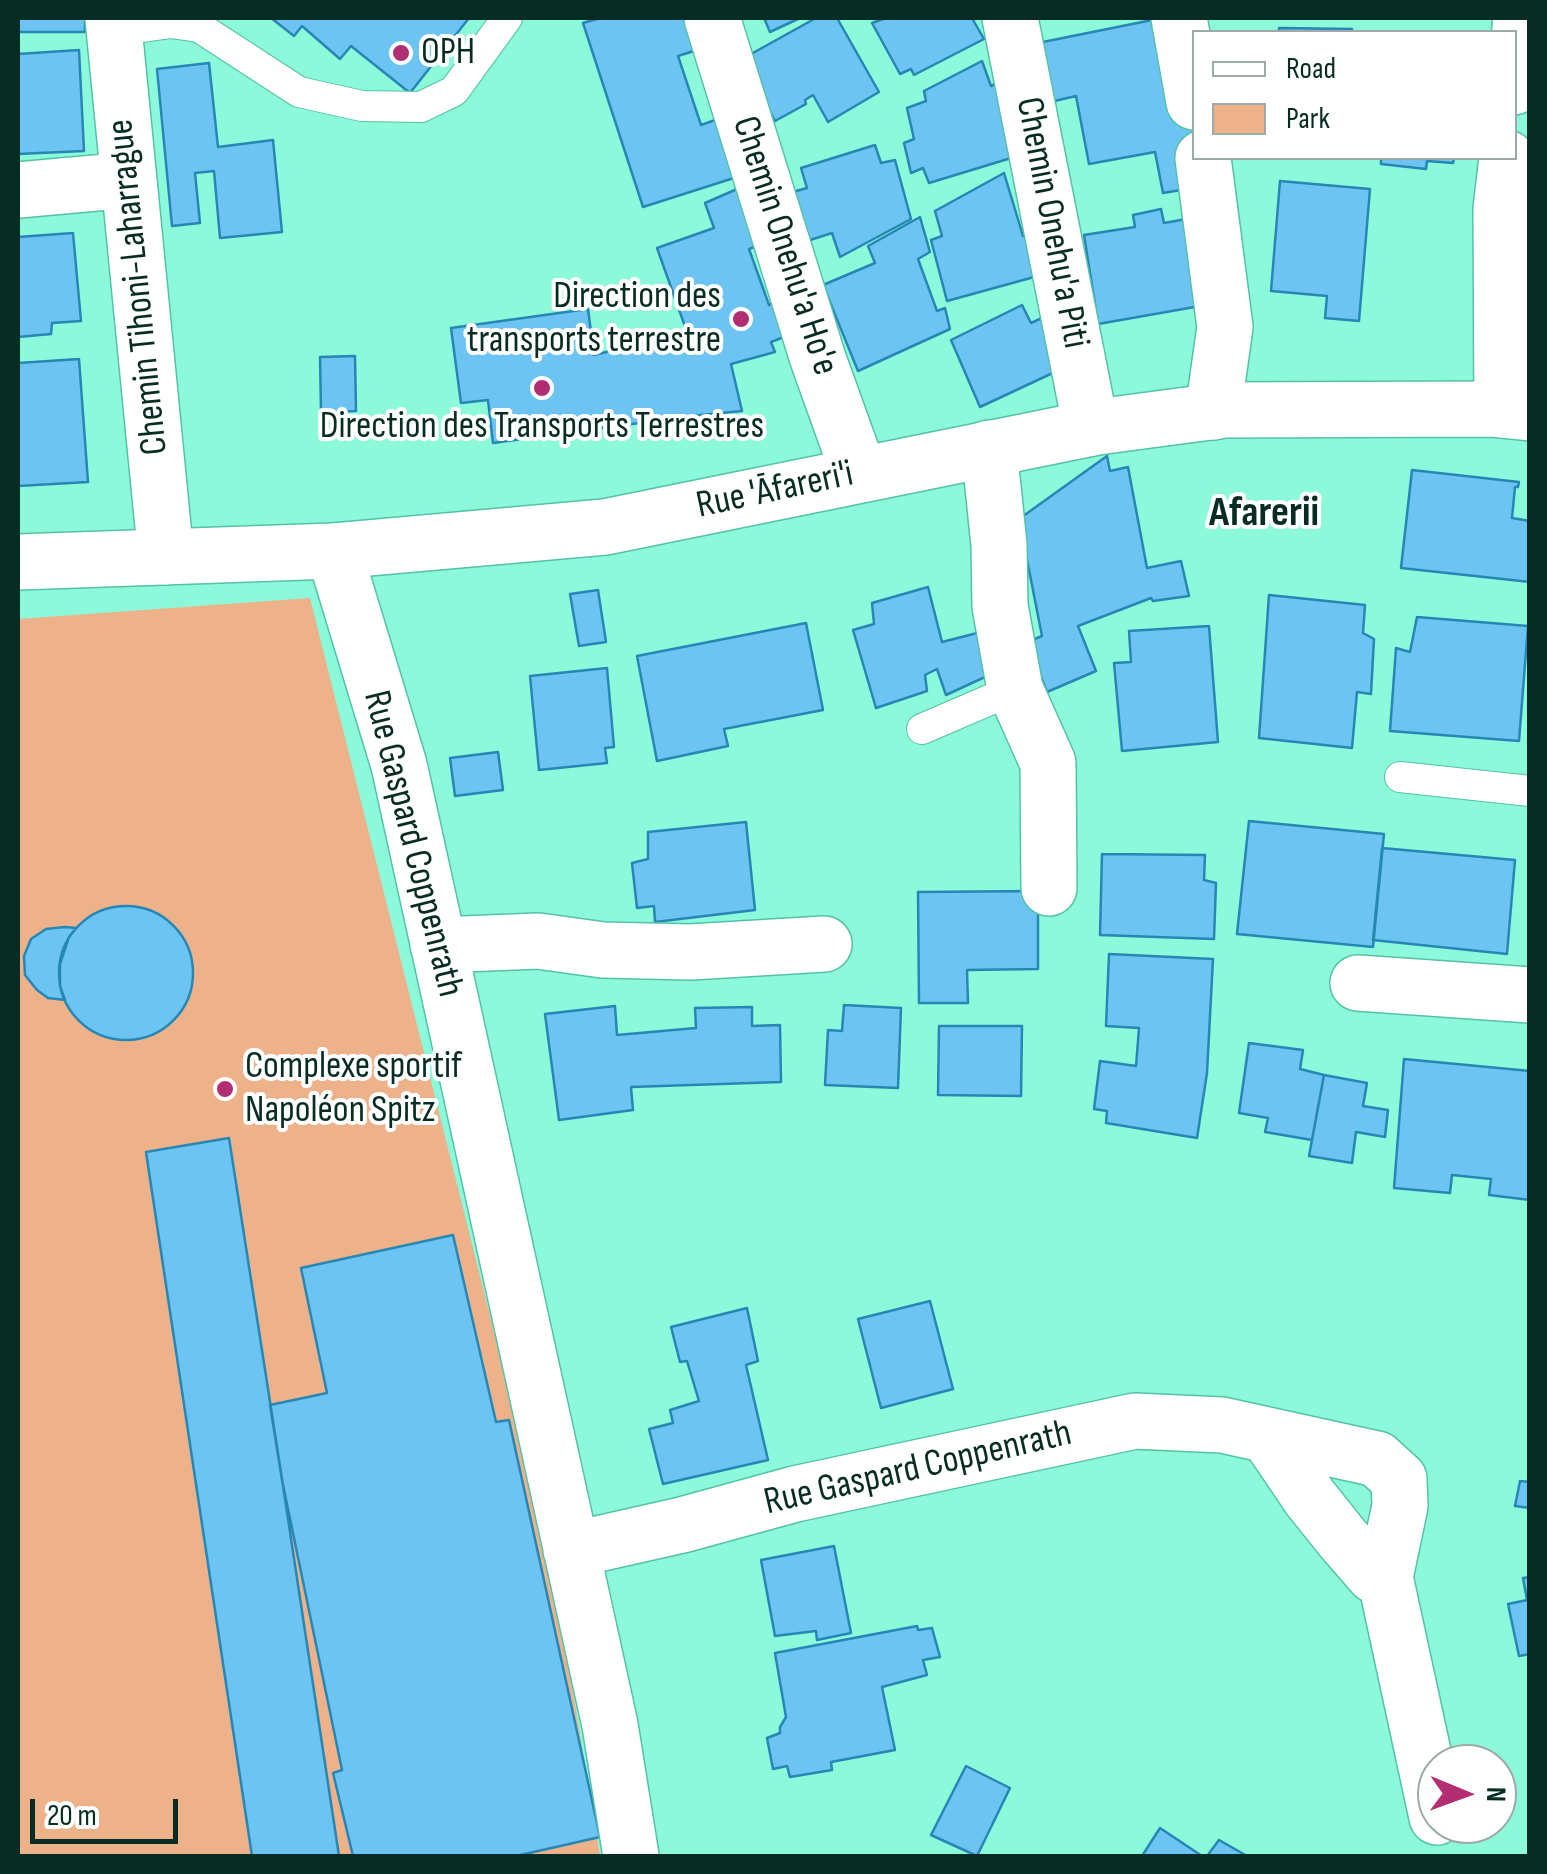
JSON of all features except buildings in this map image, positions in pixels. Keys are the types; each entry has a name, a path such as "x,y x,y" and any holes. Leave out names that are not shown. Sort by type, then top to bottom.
{"street":[{"name":"Chemin Onehu'a Ho'e","path":"712,18 818,359 860,474"},
{"name":"Chemin Onehu'a Piti","path":"1010,18 1091,428"},
{"path":"1179,18 1192,91"},
{"path":"1517,57 1521,18"},
{"name":"Chemin Tihoni-Laharrague","path":"114,24 166,558"},
{"path":"1203,160 1225,327 1213,412"},
{"path":"1507,160 1501,210 1516,412"},
{"path":"18,190 129,180"},
{"name":"Rue 'Āfareri'i","path":"18,562 334,551 605,527 1091,428 1213,412 1516,412"},
{"path":"990,448 1000,606 1014,690 1048,763 1048,888"},
{"name":"Rue Gaspard Coppenrath","path":"334,551 399,765 610,1725 631,1856"},
{"path":"438,945 538,940 603,950 692,952 824,944"},
{"path":"1358,983 1530,995"},
{"name":"Rue Gaspard Coppenrath","path":"571,1550 795,1494 1136,1421 1222,1424 1377,1458 1399,1479 1400,1506 1385,1577"},
{"path":"1268,1436 1342,1538 1374,1575 1385,1577 1421,1744"}],"lane":[{"path":"114,24 199,26 299,92 362,106 421,107 454,91 507,18"},
{"path":"922,729 1014,690"},
{"path":"1400,778 1530,791"}],"green space":[{"name":"Complexe sportif Napoléon Spitz","path":"310,598 551,1559 600,1856 18,1856 18,619"}],"place":[{"name":"OPH","path":"401,53"},
{"name":"Direction des transports terrestre","path":"741,319"},
{"name":"Direction des Transports Terrestres","path":"542,388"},
{"name":"Complexe sportif Napoléon Spitz","path":"225,1089"}],"district":[{"name":"Afarerii","path":"1264,514"}]}
